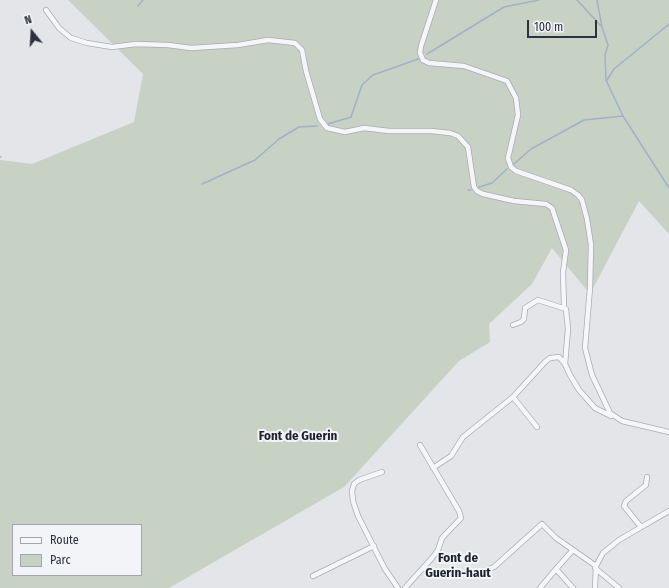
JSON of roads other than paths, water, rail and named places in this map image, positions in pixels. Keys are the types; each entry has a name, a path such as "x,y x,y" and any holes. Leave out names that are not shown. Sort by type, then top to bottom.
{"street":[{"path":"436,0 421,46 420,53 423,60 429,63 464,66 507,81 516,98 518,115 508,158 511,167 516,171 571,190 582,200 591,245 586,352 592,375 612,417"},
{"path":"46,10 59,28 71,38 112,48 136,44 168,45 191,48 238,45 262,40 294,43 302,50 306,71 320,119 327,128 345,132 364,128 389,131 431,131 450,133 458,136 468,147 474,187 477,191 483,194 514,201 546,204 552,208 566,250 563,273 564,307 568,314 566,364"},
{"path":"513,325 524,319 525,308 538,300 564,307"},
{"path":"433,468 451,456 463,437 513,397 550,358 561,358 566,364 570,375 579,390 597,410 632,424 669,432"},
{"path":"513,397 537,427"},
{"path":"405,588 438,550 442,538 461,518 420,445"},
{"path":"382,472 359,480 352,488 356,511 385,569 398,588"},
{"path":"641,527 624,506 626,501 646,485 647,477"},
{"path":"595,588 596,567 605,551 641,527 669,511"},
{"path":"480,573 494,567 542,524 572,551 596,567 619,588"},
{"path":"313,576 374,546"},
{"path":"540,588 572,551"},
{"path":"556,569 573,588"}],"waterway":[{"path":"138,6 143,0"},
{"path":"427,54 504,7 539,0"},
{"path":"577,0 601,26"},
{"path":"597,0 602,27 608,45 605,55 606,80 623,116 669,188"},
{"path":"607,80 614,69 669,24"},
{"path":"328,124 351,117 362,85 373,75 421,58"},
{"path":"514,164 531,149 584,120 623,116"},
{"path":"202,184 255,160 279,139 299,127 317,126"},
{"path":"479,187 492,183 507,169"}],"district":[{"name":"Font de Guerin","path":"298,436"},
{"name":"Font de Guerin-haut","path":"458,566"}]}
